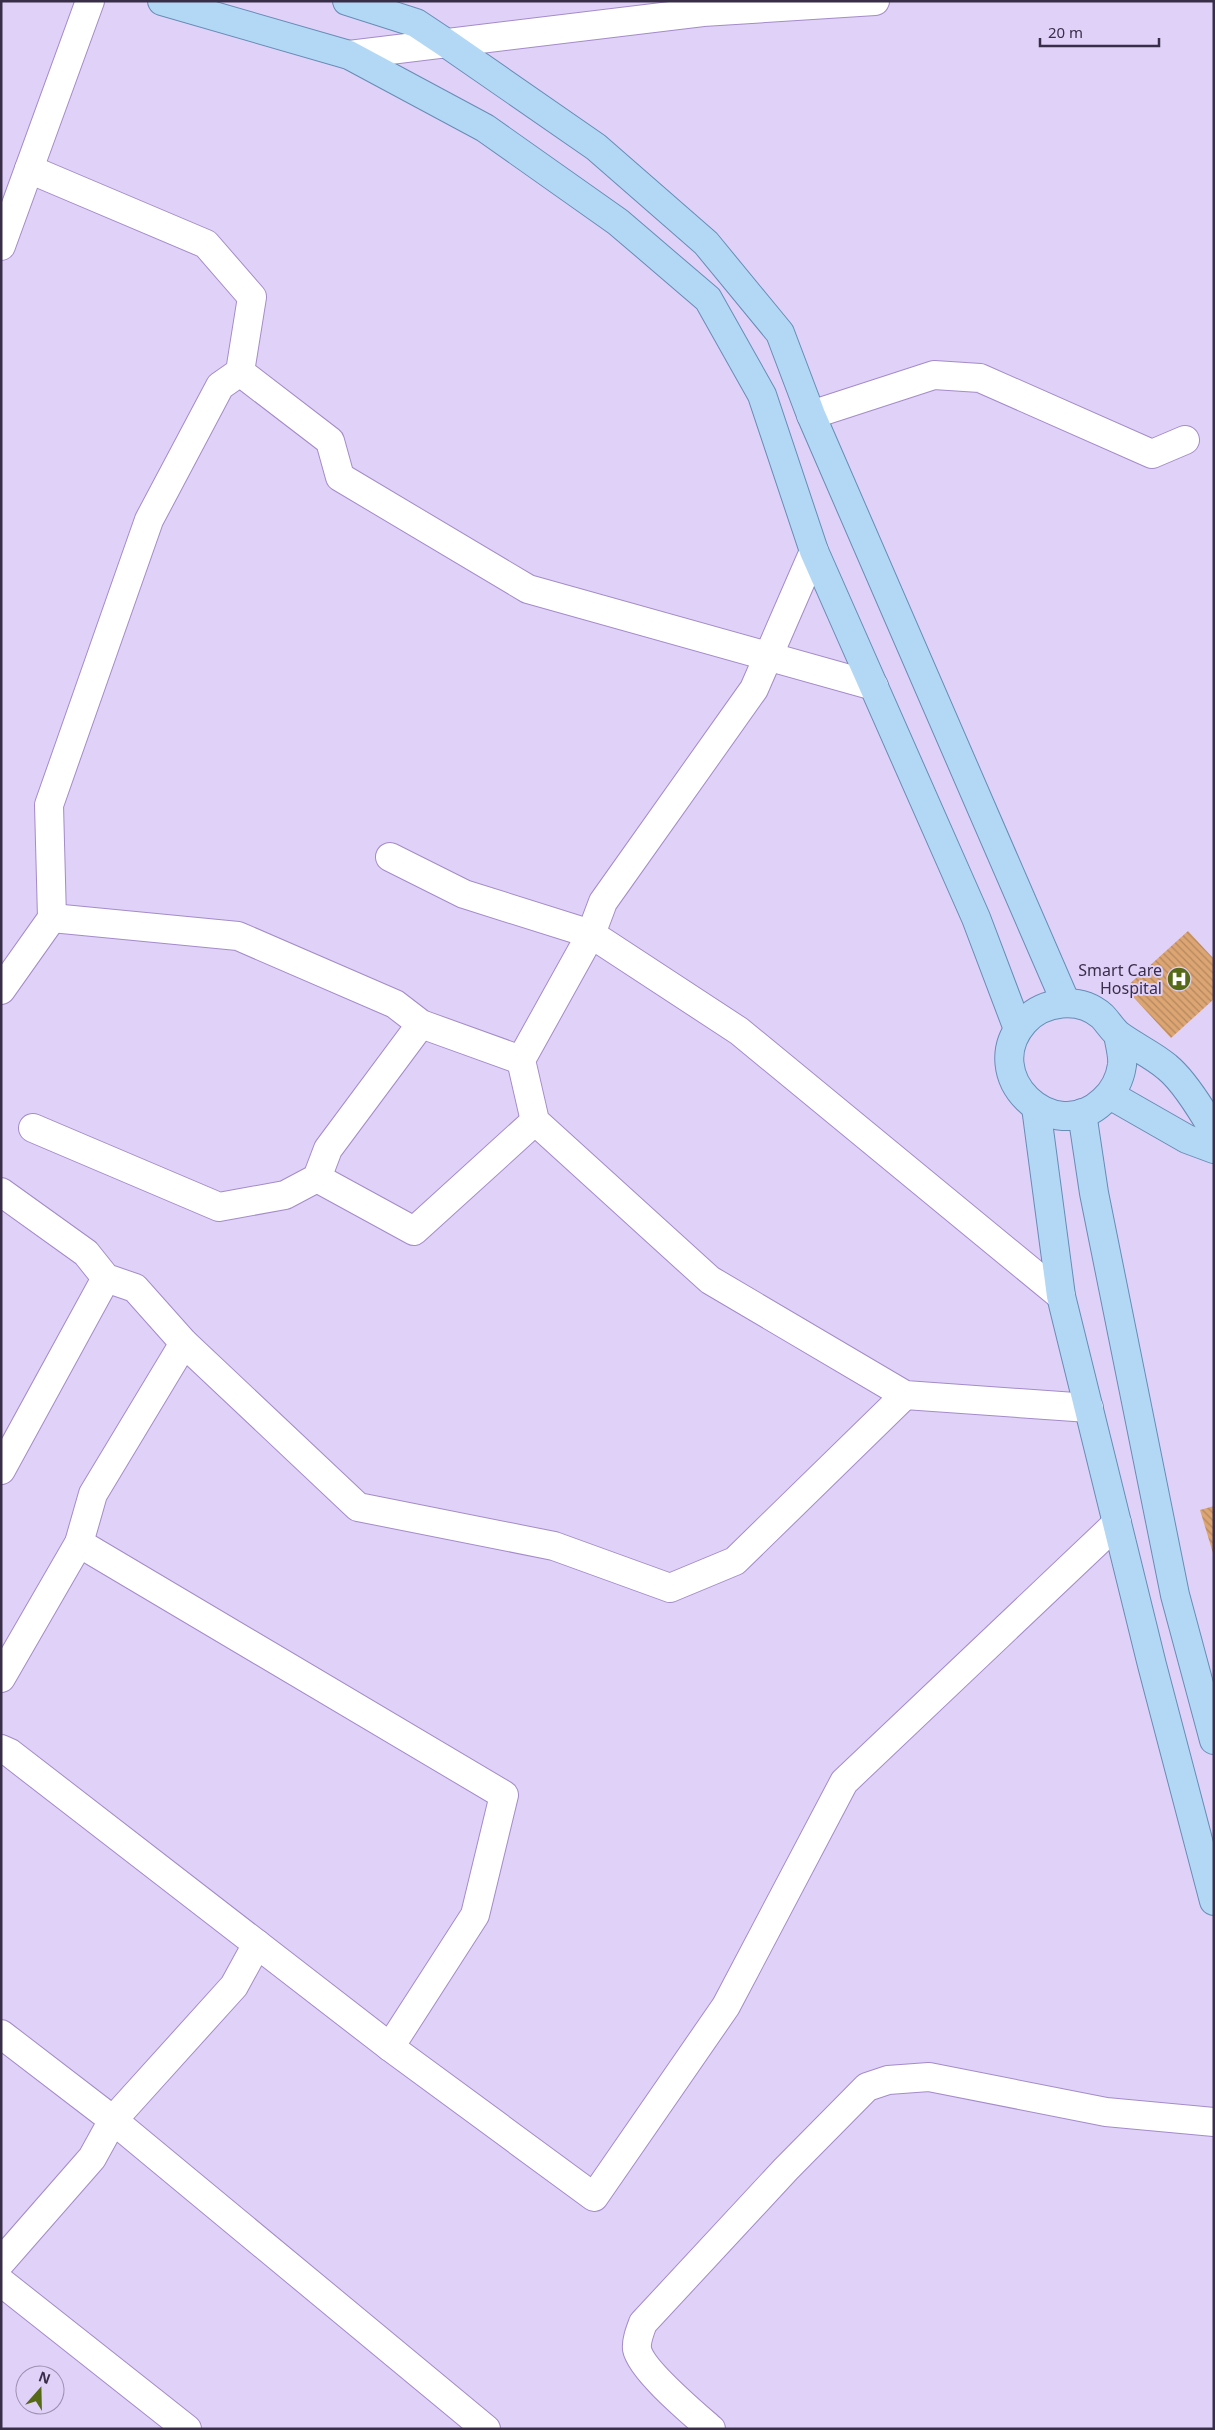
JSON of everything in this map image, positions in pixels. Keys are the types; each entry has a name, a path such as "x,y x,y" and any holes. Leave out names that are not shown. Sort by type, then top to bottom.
{"main road":[{"path":"162,1 349,55 485,128 618,222 708,300 762,395 814,551 976,918 1018,1029"},
{"path":"347,1 416,23 596,147 706,243 780,333 812,415 1066,1003"},
{"path":"1118,1035 1122,1064 1118,1080 1110,1095 1097,1106 1082,1113 1067,1116 1050,1114 1036,1107 1019,1092 1010,1071 1010,1049 1018,1029 1031,1014 1048,1006 1066,1003 1085,1006 1101,1016 1118,1035 1168,1067 1200,1108 1214,1131"},
{"path":"1110,1095 1186,1139 1214,1149"},
{"path":"1036,1107 1061,1296 1214,1901"},
{"path":"1082,1113 1094,1193 1175,1595 1214,1740"}],"street":[{"path":"1,246 90,1"},
{"path":"349,55 703,6 874,1"},
{"path":"1,990 52,918 49,805 149,520 220,386 240,372 252,297 206,244 29,169"},
{"path":"240,372 330,441 340,478 528,589 874,686"},
{"path":"812,415 934,375 971,377 980,378 1152,454 1184,440"},
{"path":"814,551 754,689 603,902 592,934 520,1060 535,1121 710,1280 904,1395 1088,1408"},
{"path":"390,857 464,894 592,934 739,1031 1061,1296"},
{"path":"52,918 238,936 395,1004 421,1024 520,1060"},
{"path":"33,1128 219,1207 286,1195 317,1178 328,1149 421,1024"},
{"path":"317,1178 414,1231 535,1121"},
{"path":"1,1192 86,1253 106,1278 135,1288 184,1343 358,1507 554,1546 670,1588 735,1561 904,1395"},
{"path":"1,1470 106,1278"},
{"path":"1,1678 79,1543 93,1494 184,1343"},
{"path":"1,1749 10,1753 390,2047 594,2197 726,2006 844,1782 1117,1523"},
{"path":"79,1543 504,1795 475,1915 390,2047"},
{"path":"1,2262 92,2158 113,2120 234,1986 257,1944"},
{"path":"1,2034 113,2120 486,2429"},
{"path":"711,2429 672,2395 637,2350 638,2336 643,2323 786,2169 867,2087 888,2080 929,2077 1106,2112 1214,2122"},
{"path":"1,2282 187,2429"}],"building":[{"path":"1188,931 1214,959 1214,999 1171,1038 1125,988"},
{"path":"1214,1506 1214,1553 1213,1553 1200,1510"}],"place":[{"name":"Smart Care Hospital","path":"1179,979"}]}
